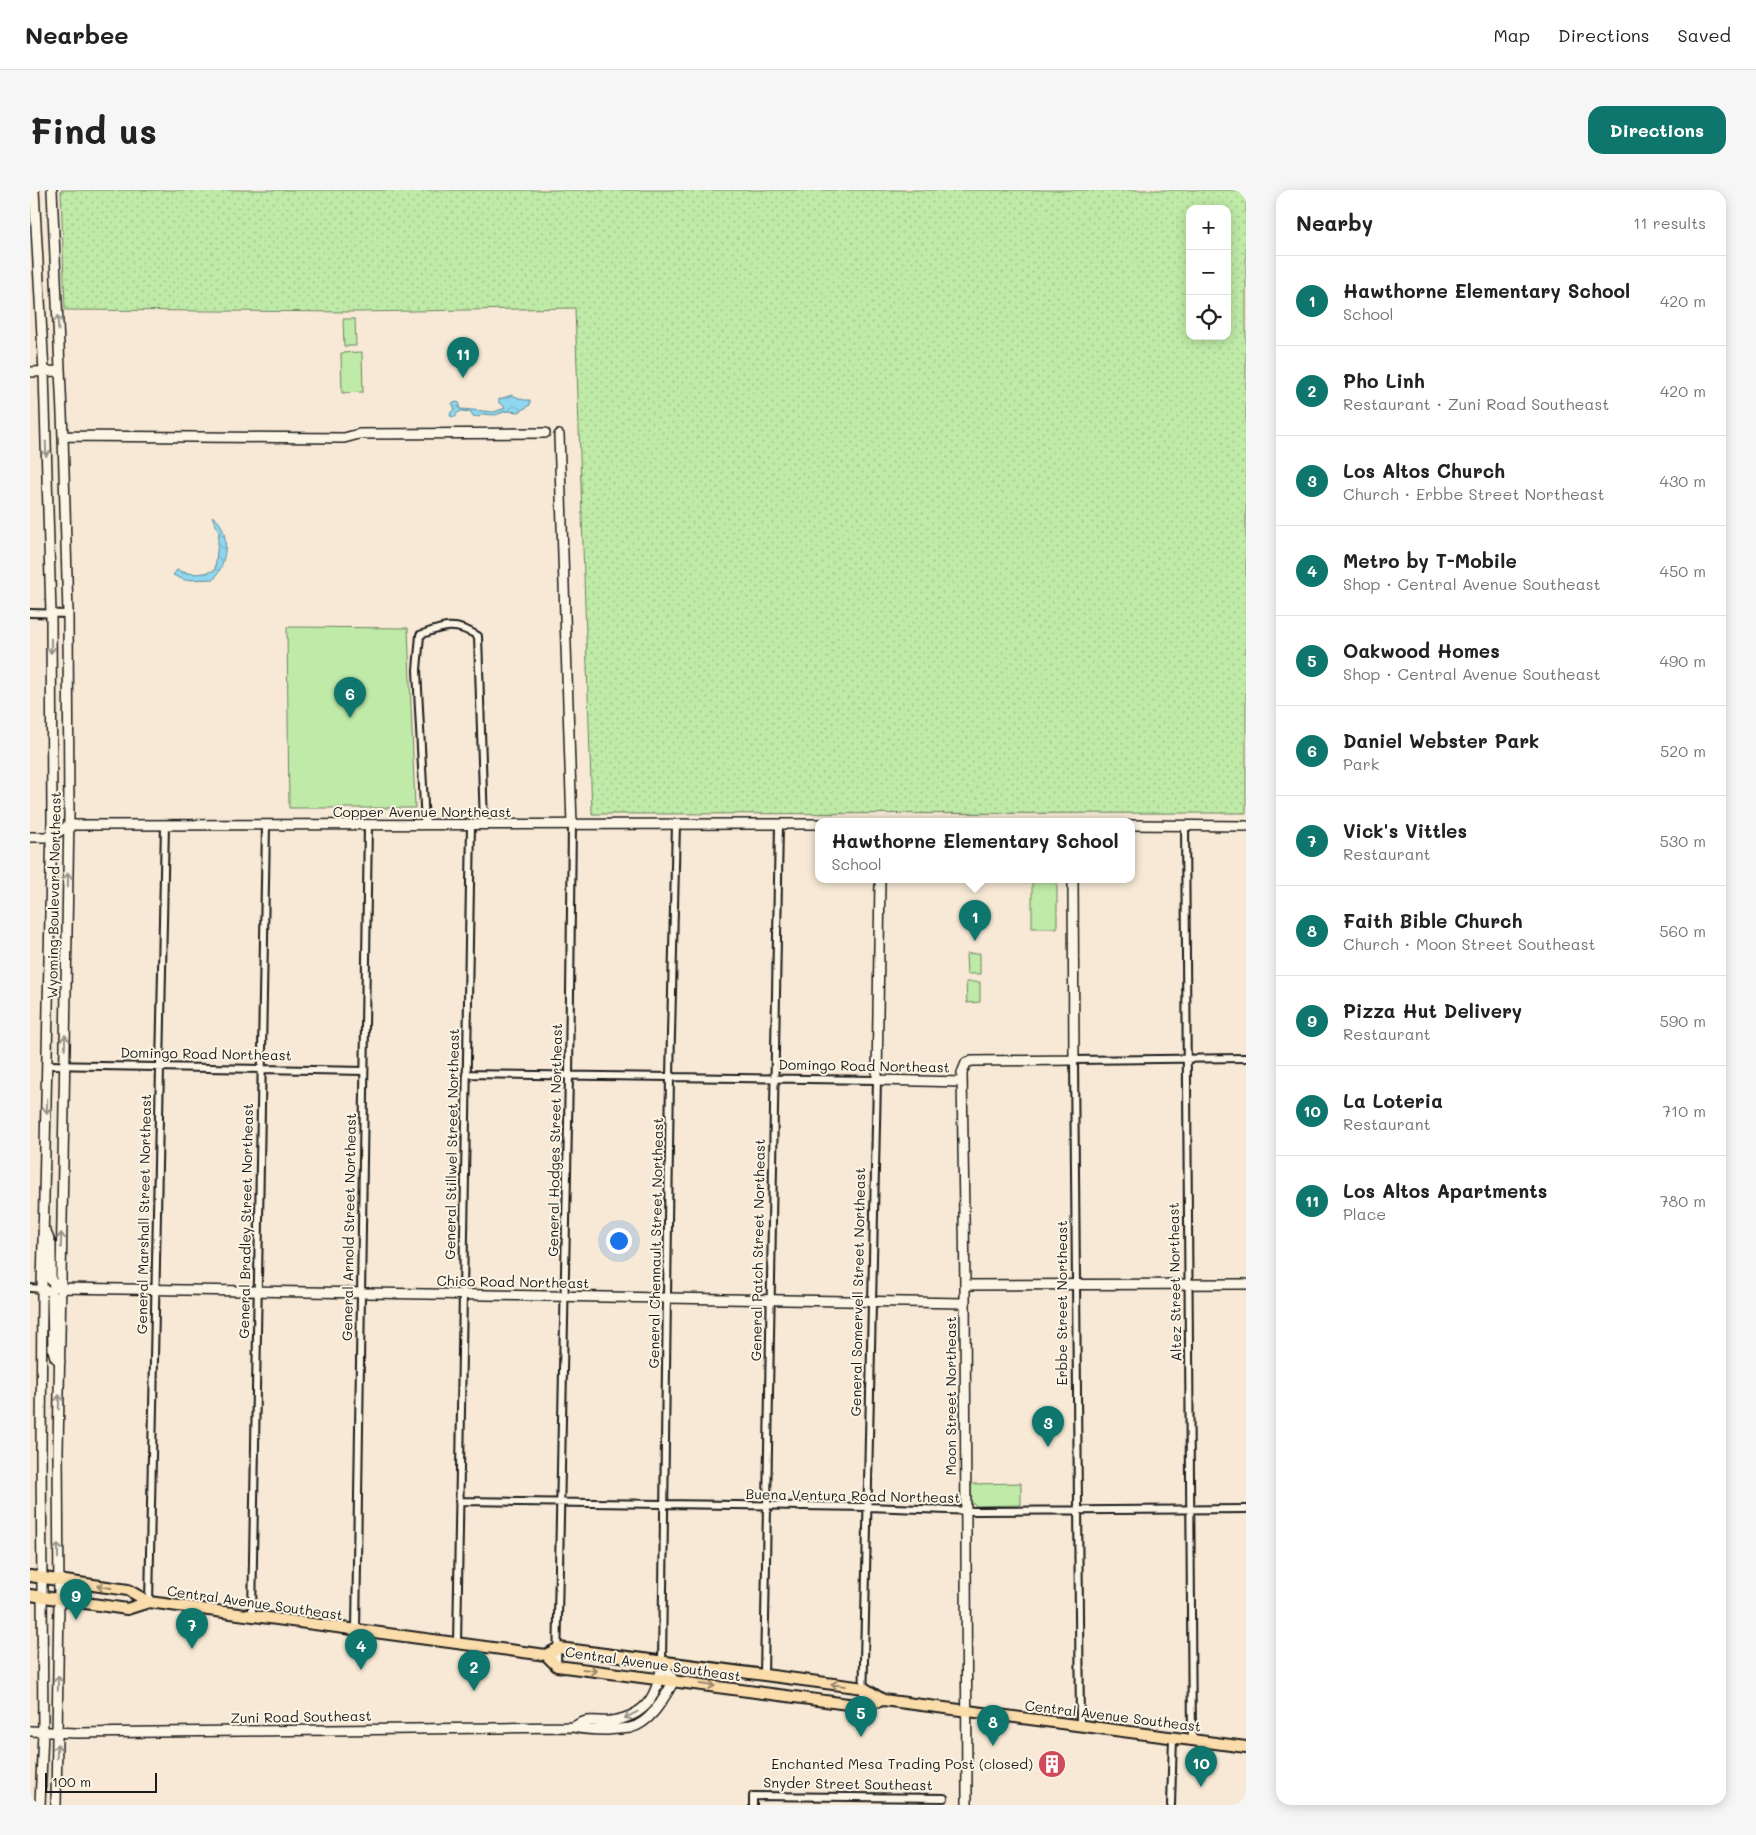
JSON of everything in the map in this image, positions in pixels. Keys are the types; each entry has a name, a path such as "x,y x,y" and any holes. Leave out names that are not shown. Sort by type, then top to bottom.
{"main road":[{"path":"30,1576 128,1590 149,1602"},
{"name":"Central Avenue Southeast","path":"30,1595 127,1609 149,1602 546,1655 557,1666 863,1706 883,1700 1246,1747"},
{"path":"546,1655 558,1648 864,1688 883,1700"}],"street":[{"name":"Wyoming Boulevard Northeast","path":"34,190 44,372 51,614 48,1065 42,1289 43,1731 40,1805"},
{"name":"Wyoming Boulevard Northeast","path":"52,190 63,436 68,614 69,825 60,1288 56,1805"},
{"path":"30,372 60,371"},
{"path":"63,436 344,438 359,434 545,433"},
{"path":"559,435 572,825"},
{"path":"30,613 68,614"},
{"path":"425,825 418,662 420,635 442,627 464,628 478,636 484,825"},
{"name":"General Chennault Street Northeast","path":"662,1662 670,1076 676,824"},
{"name":"General Patch Street Northeast","path":"764,1676 779,824"},
{"name":"Copper Avenue Northeast","path":"69,825 815,824"},
{"path":"1135,824 1246,826"},
{"path":"30,837 51,838 69,825"},
{"name":"General Marshall Street Northeast","path":"149,1602 165,825"},
{"name":"General Arnold Street Northeast","path":"356,1630 368,825"},
{"name":"General Stillwel Street Northeast","path":"457,1644 470,825"},
{"name":"General Hodges Street Northeast","path":"557,1666 572,825"},
{"name":"Altez Street Northeast","path":"1185,825 1192,1740"},
{"name":"General Bradley Street Northeast","path":"252,1616 266,826"},
{"name":"General Somervell Street Northeast","path":"863,1706 880,883"},
{"name":"Erbbe Street Northeast","path":"1072,883 1080,1726"},
{"name":"Domingo Road Northeast","path":"466,1074 962,1082 964,1066 972,1061 1246,1058"},
{"name":"Domingo Road Northeast","path":"48,1065 364,1071"},
{"name":"Moon Street Northeast","path":"962,1082 966,1285 967,1805"},
{"path":"44,1227 51,1244 51,1280 55,1286 60,1288"},
{"path":"966,1285 1246,1284"},
{"path":"30,1288 47,1290 52,1294 53,1350 55,1358 60,1362"},
{"name":"Chico Road Northeast","path":"60,1288 965,1303"},
{"name":"Buena Ventura Road Northeast","path":"459,1501 966,1510 1246,1509"},
{"path":"662,1662 674,1681"},
{"name":"Zuni Road Southeast","path":"572,1727 587,1721 622,1719 634,1714 645,1706 656,1692 662,1662"},
{"name":"Zuni Road Southeast","path":"30,1731 86,1733 572,1727 586,1730 632,1727 640,1723 655,1710 674,1681"},
{"path":"1171,1805 1173,1737"},
{"name":"Snyder Street Southeast","path":"753,1805 753,1796 913,1802 944,1798"}],"green space":[{"path":"61,190 1246,190 1246,813 592,814 575,308 360,312 65,310"},
{"path":"343,319 355,319 356,346 344,346"},
{"path":"362,352 363,392 342,393 341,353"},
{"path":"287,627 408,628 415,808 289,808"},
{"path":"1032,883 1057,883 1057,928 1032,928"},
{"path":"980,953 980,974 967,974 966,954"},
{"path":"966,982 980,982 980,1002 967,1003"},
{"path":"1021,1483 1021,1505 976,1506 971,1502 971,1484"}],"water":[{"path":"512,395 524,400 530,400 530,405 519,412 507,411 495,415 482,414 479,417 473,416 471,412 461,411 456,414 456,417 450,416 451,412 455,409 452,403 458,402 461,409 494,412 505,408 499,403 499,399"},
{"path":"212,516 223,529 225,537 222,565 214,579 184,580 173,575 177,570 196,574 215,570 219,532"}],"place":[{"name":"Los Altos Apartments","path":"463,378"},
{"name":"Daniel Webster Park","path":"350,718"},
{"name":"Hawthorne Elementary School","path":"975,941"},
{"name":"Los Altos Church","path":"1048,1447"},
{"name":"Pizza Hut Delivery","path":"76,1620"},
{"name":"Vick's Vittles","path":"192,1649"},
{"name":"Metro by T-Mobile","path":"361,1670"},
{"name":"Pho Linh","path":"474,1691"},
{"name":"Oakwood Homes","path":"861,1737"},
{"name":"Faith Bible Church","path":"993,1746"},
{"name":"Enchanted Mesa Trading Post (closed)","path":"1052,1764"},
{"name":"La Loteria","path":"1201,1787"}]}
